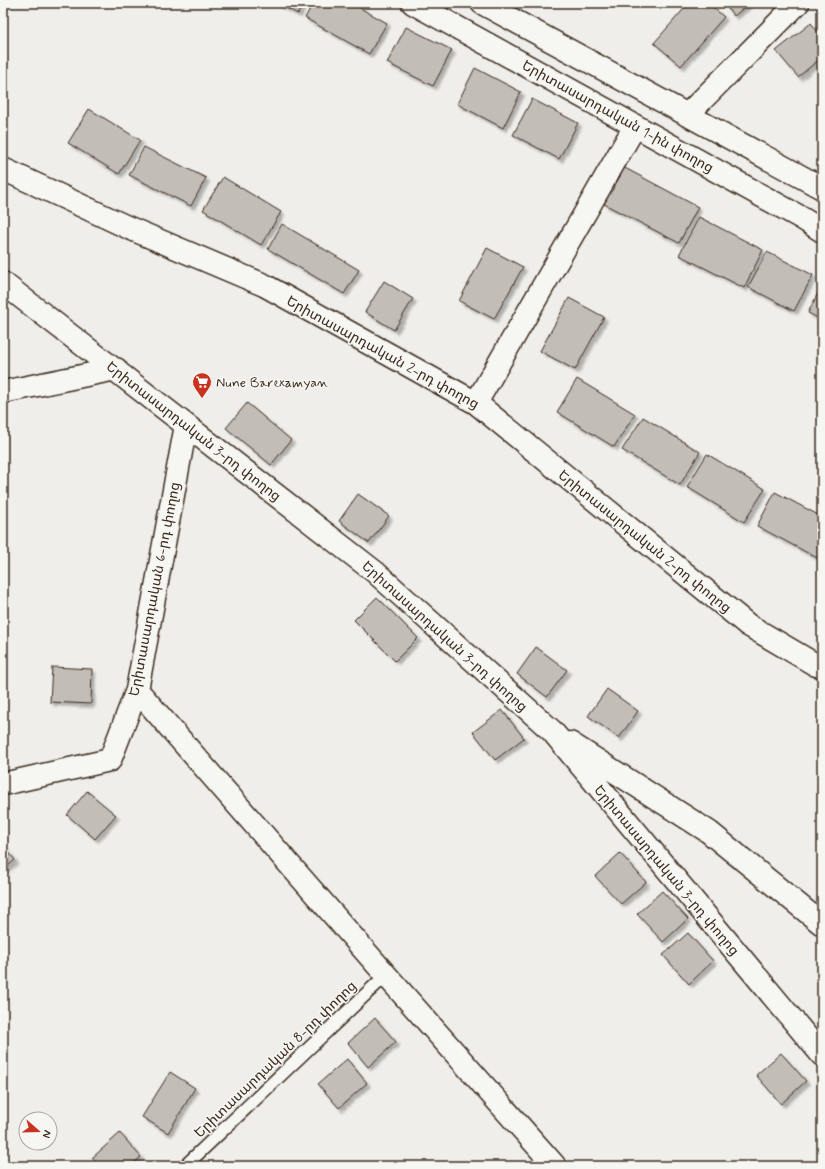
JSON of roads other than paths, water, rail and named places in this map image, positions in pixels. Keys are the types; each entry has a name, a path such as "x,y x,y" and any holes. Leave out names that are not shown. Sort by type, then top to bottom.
{"street":[{"name":"Երիտասարդական 1-ին փողոց","path":"413,3 800,217 822,231"},
{"path":"482,3 822,188"},
{"path":"687,115 798,3"},
{"path":"476,403 635,126"},
{"name":"Երիտասարդական 2-րդ փողոց","path":"3,169 127,227 264,285 476,403 748,625 816,665 822,666"},
{"name":"Երիտասարդական 3-րդ փողոց","path":"3,283 375,572 552,731 822,1055"},
{"path":"3,392 116,370"},
{"name":"Երիտասարդական 6-րդ փողոց","path":"3,784 110,760 137,690 186,425"},
{"path":"137,690 555,1166"},
{"path":"552,731 709,832 822,924"}],"lane":[{"name":"Երիտասարդական 8-րդ փողոց","path":"185,1166 386,975"}],"place":[{"name":"Nune Barexamyan","path":"202,399"}]}
